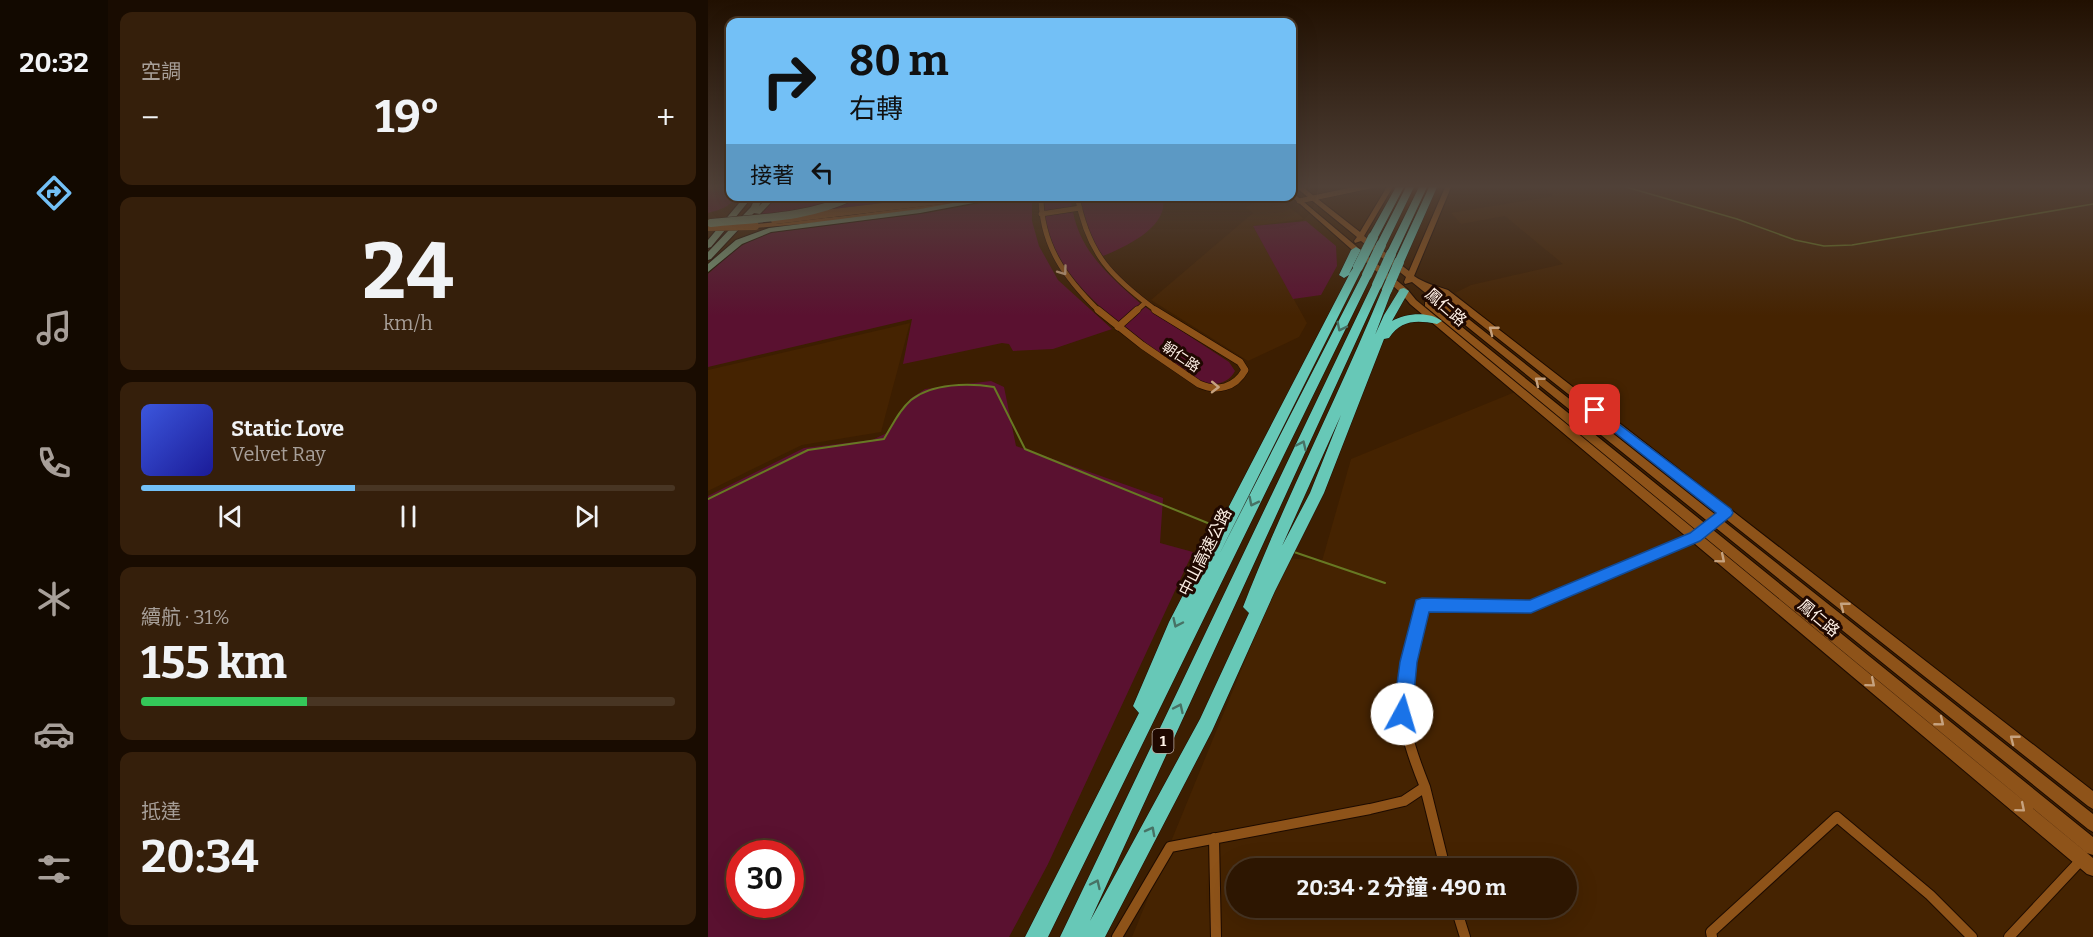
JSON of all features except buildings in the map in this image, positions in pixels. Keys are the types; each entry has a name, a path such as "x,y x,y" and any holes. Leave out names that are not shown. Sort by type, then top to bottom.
{"highway":[{"path":"1377,241 1382,229"},
{"name":"中山高速公路","path":"1035,937 1096,816 1231,531 1385,229"},
{"path":"1395,258 1407,229"},
{"path":"1395,258 1411,229"},
{"path":"1231,531 1251,476 1287,393 1356,250"},
{"name":"1","path":"1071,937 1273,545 1395,258"},
{"path":"1251,476 1362,271"},
{"path":"1093,937 1201,735 1231,669 1273,545 1317,493 1364,371 1389,315 1404,291"},
{"path":"1364,371 1392,325 1418,317 1437,321"}],"main road":[{"path":"708,244 722,229"},
{"path":"708,256 735,229"},
{"path":"708,269 739,242 769,231 786,229"},
{"path":"1331,229 1404,291 1430,229"},
{"path":"1350,229 1410,277"},
{"path":"1356,250 1359,236 1364,229"},
{"name":"鳳仁路","path":"1410,277 1445,292 2093,801"},
{"name":"鳳仁路","path":"1410,277 2093,824"},
{"name":"鳳仁路","path":"1404,291 1413,302 2093,848"},
{"name":"鳳仁路","path":"1404,291 1421,299 2093,868"}],"street":[{"name":"朝仁路","path":"1042,229 1061,269 1097,309 1118,327 1202,386 1224,387 1242,377 1245,370 1240,362 1145,303 1098,256 1083,229"},
{"path":"1118,327 1145,303"},
{"path":"1443,858 1425,787 1410,749 1402,714 1408,662 1422,605 1531,607 1699,533 1725,513"},
{"path":"1117,937 1170,847 1371,809 1404,801 1425,787"},
{"path":"1712,937 1711,932 1837,817 1930,895 1972,937"},
{"path":"1214,838 1216,937"},
{"path":"2009,937 2093,848"},
{"path":"1459,918 1465,937"}],"shaded area":[{"path":"804,229 1034,229 1039,246 1058,280 1112,329 1053,349 1013,351 1009,344 1002,343 903,364 912,319 708,367 708,274 737,249 770,233"},
{"path":"1048,229 1078,229 1090,252 1108,274 1141,304 1119,323 1082,289 1062,262"},
{"path":"1087,229 1150,229 1134,241 1103,256 1090,239"},
{"path":"1235,229 1255,229 1307,323 1299,337 1248,361 1151,300"},
{"path":"1254,229 1315,229 1336,246 1337,266 1321,295 1293,299"},
{"path":"1520,229 2093,229 2093,792 1480,315 1455,293 1471,285 1563,264"},
{"path":"1145,307 1229,362 1235,371 1221,383 1211,384 1202,382 1173,364 1124,326"},
{"path":"910,323 881,432 802,445 708,491 708,370"},
{"path":"991,381 1004,387 1016,446 1163,498 1160,543 1193,552 1048,864 1009,937 708,937 708,496 804,448 872,440 887,433 910,399 925,389"},
{"path":"1515,392 2093,874 2093,937 1132,937 1287,558 1322,561 1351,459"}],"waterway":[{"path":"1764,229 1795,240 1824,246 1852,245 1948,229"},
{"path":"708,499 808,450 884,439 903,408 920,394 940,387 973,385 994,387 1025,449 1220,528"},
{"path":"1294,552 1385,583"}],"route":[{"path":"1402,714 1408,662 1422,605 1531,607 1695,537 1725,513 1595,410"}]}
